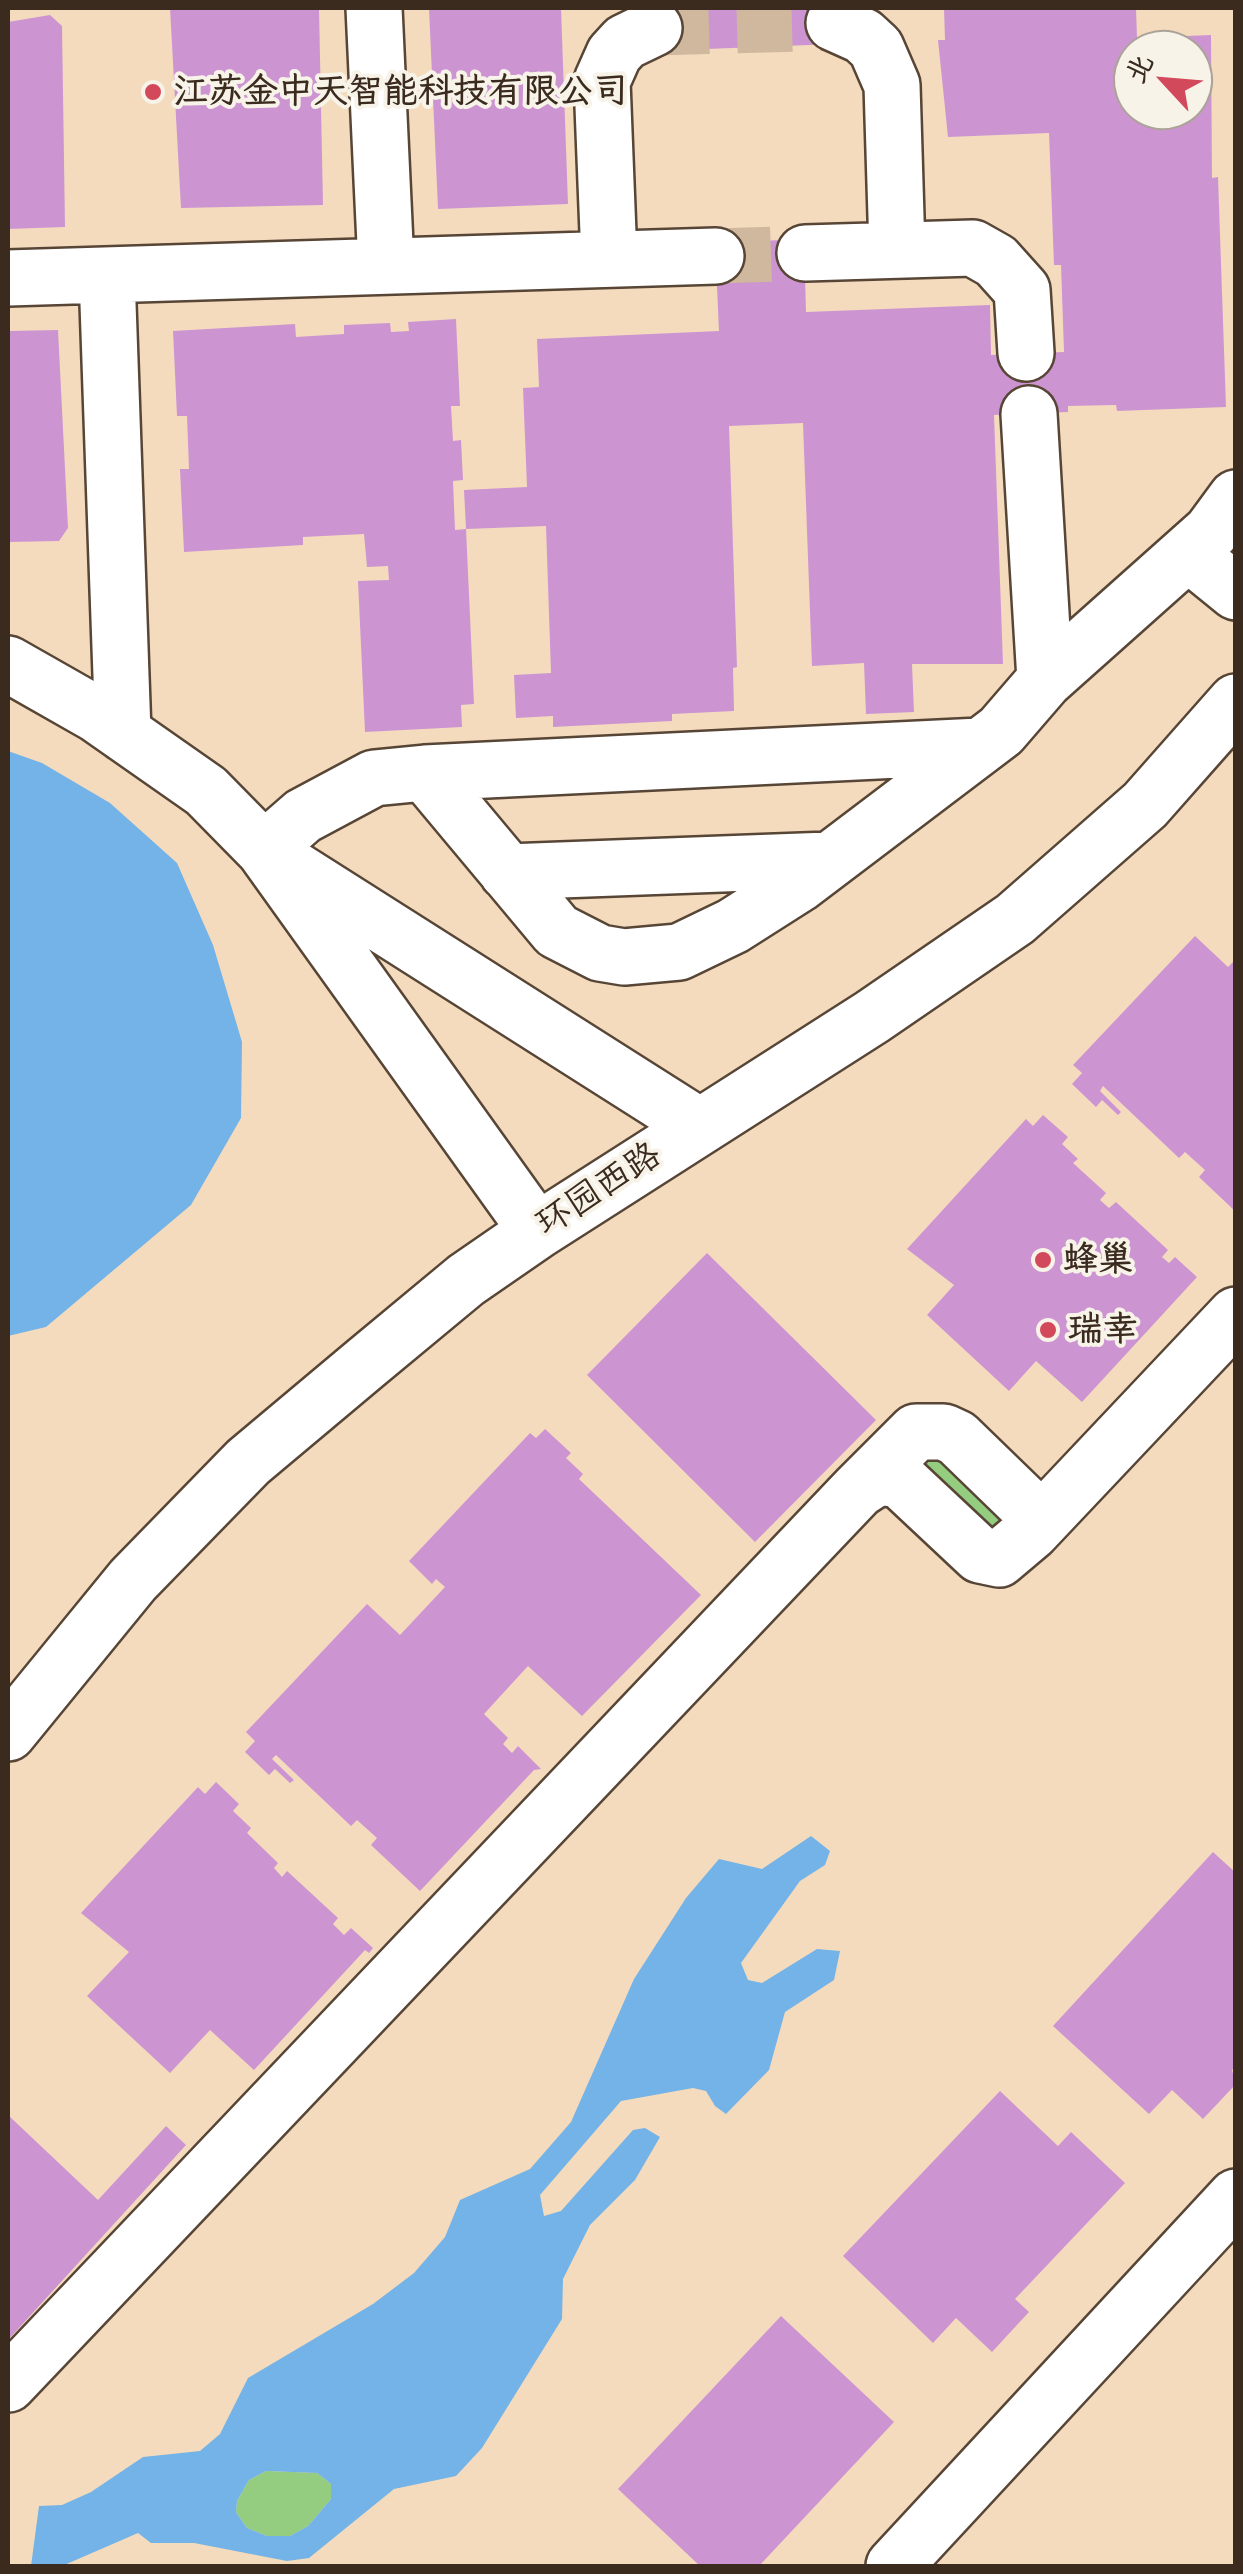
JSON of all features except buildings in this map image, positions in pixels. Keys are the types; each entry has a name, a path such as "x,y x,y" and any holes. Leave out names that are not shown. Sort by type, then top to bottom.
{"street":[{"path":"374,8 386,266"},
{"path":"834,23 863,36 876,48 892,86 897,250"},
{"path":"609,260 602,80 614,54 625,42 654,28"},
{"path":"804,253 973,248 996,261 1022,290 1026,353"},
{"path":"8,278 716,256"},
{"path":"107,275 123,733"},
{"path":"1030,414 1045,680"},
{"path":"426,773 540,914 578,944 612,955 652,958 680,952 719,933 829,860 1000,731 1045,680 1211,532 1236,498"},
{"path":"1188,553 1236,592"},
{"path":"8,664 123,733 206,791 264,850 537,1230"},
{"name":"环园西路","path":"8,1733 133,1580 248,1462 466,1280 1014,920 1145,805 1236,702"},
{"path":"264,850 303,816 374,778 980,746"},
{"path":"264,850 699,1126"},
{"path":"507,872 829,860"},
{"path":"8,2384 858,1490 878,1477 900,1480 980,1555 990,1558 1009,1554 1236,1314"},
{"path":"894,2566 1236,2198"}],"green space":[{"path":"924,1446 1006,1513 999,1541 912,1457"},
{"path":"266,2471 317,2473 331,2484 331,2499 308,2526 290,2536 267,2536 247,2528 236,2512 237,2501 249,2480"}],"water":[{"path":"8,751 42,763 110,803 177,863 213,945 242,1042 241,1118 191,1205 46,1327 8,1336"},
{"path":"811,1836 830,1851 825,1865 800,1881 741,1963 748,1980 762,1983 817,1949 840,1951 834,1980 785,2012 769,2070 726,2114 715,2106 706,2091 693,2088 621,2101 540,2195 544,2216 561,2211 633,2130 645,2128 660,2137 635,2180 590,2225 563,2279 562,2319 482,2448 456,2476 394,2489 309,2558 287,2561 194,2543 151,2543 138,2533 62,2566 31,2566 39,2506 62,2505 91,2492 143,2457 200,2451 220,2434 248,2378 373,2304 414,2273 445,2237 460,2200 530,2169 571,2122 634,1979 686,1898 719,1859 762,1869","holes":["266,2471 317,2473 331,2484 331,2499 308,2526 290,2536 267,2536 247,2528 236,2512 237,2501 249,2480"]}],"tunnel":[{"path":"654,28 834,23"},
{"path":"716,256 805,253"}],"place":[{"name":"江苏金中天智能科技有限公司","path":"153,92"},
{"name":"蜂巢","path":"1043,1260"},
{"name":"瑞幸","path":"1048,1330"}]}
